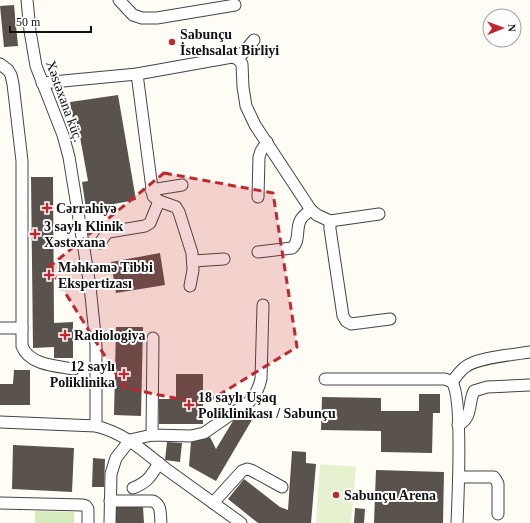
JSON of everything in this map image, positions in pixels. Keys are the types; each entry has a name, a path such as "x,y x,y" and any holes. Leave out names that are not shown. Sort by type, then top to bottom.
{"street":[{"name":"Xəstəxana küç.","path":"27,0 32,51 36,66 63,135 69,157 89,279 96,345 96,426"},
{"path":"119,0 132,15 142,18 157,18 235,5"},
{"path":"238,59 254,40"},
{"path":"42,84 137,74 232,57 238,59 242,64 246,106 255,125 311,210 317,215 330,221 379,214"},
{"path":"0,64 11,75 21,143 22,346 28,355 45,364 74,369"},
{"path":"137,74 149,161 151,190 153,196 159,202 176,207 179,212 192,253 193,261 190,286"},
{"path":"258,197 259,157 266,142"},
{"path":"151,190 182,185"},
{"path":"100,243 109,232 145,226 150,223 159,202"},
{"path":"258,252 292,248 296,242 300,220 311,210"},
{"path":"330,221 330,230 343,316 346,321 351,324 390,319"},
{"path":"193,261 224,259"},
{"path":"110,523 111,474 116,458 130,440 152,435 191,436 204,433 249,402 254,396 259,388 261,379 263,305"},
{"path":"0,328 22,328"},
{"path":"152,435 153,338"},
{"path":"452,382 464,367 474,362 530,352"},
{"path":"325,379 445,379 452,382 456,392 458,425 459,477 457,523"},
{"path":"458,425 464,422 468,416 471,396 474,391 487,386 530,385"},
{"path":"0,422 96,426 111,430 130,440 241,523"},
{"path":"133,488 143,484 149,479 159,463"},
{"path":"213,503 242,471 247,469 282,487"},
{"path":"459,477 494,477 498,484 498,514"},
{"path":"110,501 153,501 158,503 160,507 161,523"},
{"path":"0,503 83,505 88,509 88,523"}],"highlighted area":[{"path":"164,173 273,193 297,347 204,404 125,388 49,267"}],"green space":[{"name":"Sabunçu Arena","path":"320,464 356,467 351,523 316,523"},
{"path":"35,511 74,512 74,523 35,523"}],"building":[{"path":"14,5 18,46 4,47 0,6"},
{"path":"118,95 136,200 86,209 82,182 88,181 78,126 74,126 70,102"},
{"path":"31,177 53,177 54,323 73,322 73,358 54,358 54,347 33,348"},
{"path":"160,253 165,285 116,293 111,262"},
{"path":"116,327 143,327 141,416 114,415"},
{"path":"14,370 30,370 30,405 0,405 0,384 13,384"},
{"path":"176,374 203,374 203,424 159,424 159,399 176,399"},
{"path":"419,394 440,394 440,413 433,413 432,453 381,452 381,431 321,430 322,397 381,398 381,411 419,411"},
{"path":"249,408 256,413 216,481 189,466 191,442 210,437 216,449 236,416 243,419"},
{"path":"167,442 182,443 180,462 165,460"},
{"path":"13,445 74,448 72,492 12,489"},
{"path":"292,451 306,452 306,463 316,464 311,523 258,523 228,499 244,479 280,507 288,510"},
{"path":"93,458 105,459 104,487 92,487"},
{"path":"376,470 444,472 443,523 374,523"},
{"path":"116,507 143,507 144,523 116,523"},
{"path":"355,508 365,509 364,523 354,523"}],"place":[{"name":"Sabunçu İstehsalat Birliyi","path":"172,42"},
{"name":"Cərrahiyə","path":"47,208"},
{"name":"3 saylı Klinik Xəstəxana","path":"35,234"},
{"name":"Məhkəmə Tibbi Ekspertizası","path":"49,275"},
{"name":"Radiologiya","path":"65,335"},
{"name":"12 saylı Poliklinika","path":"124,374"},
{"name":"18 saylı Uşaq Poliklinikası / Sabunçu","path":"189,405"},
{"name":"Sabunçu Arena","path":"336,495"}]}
